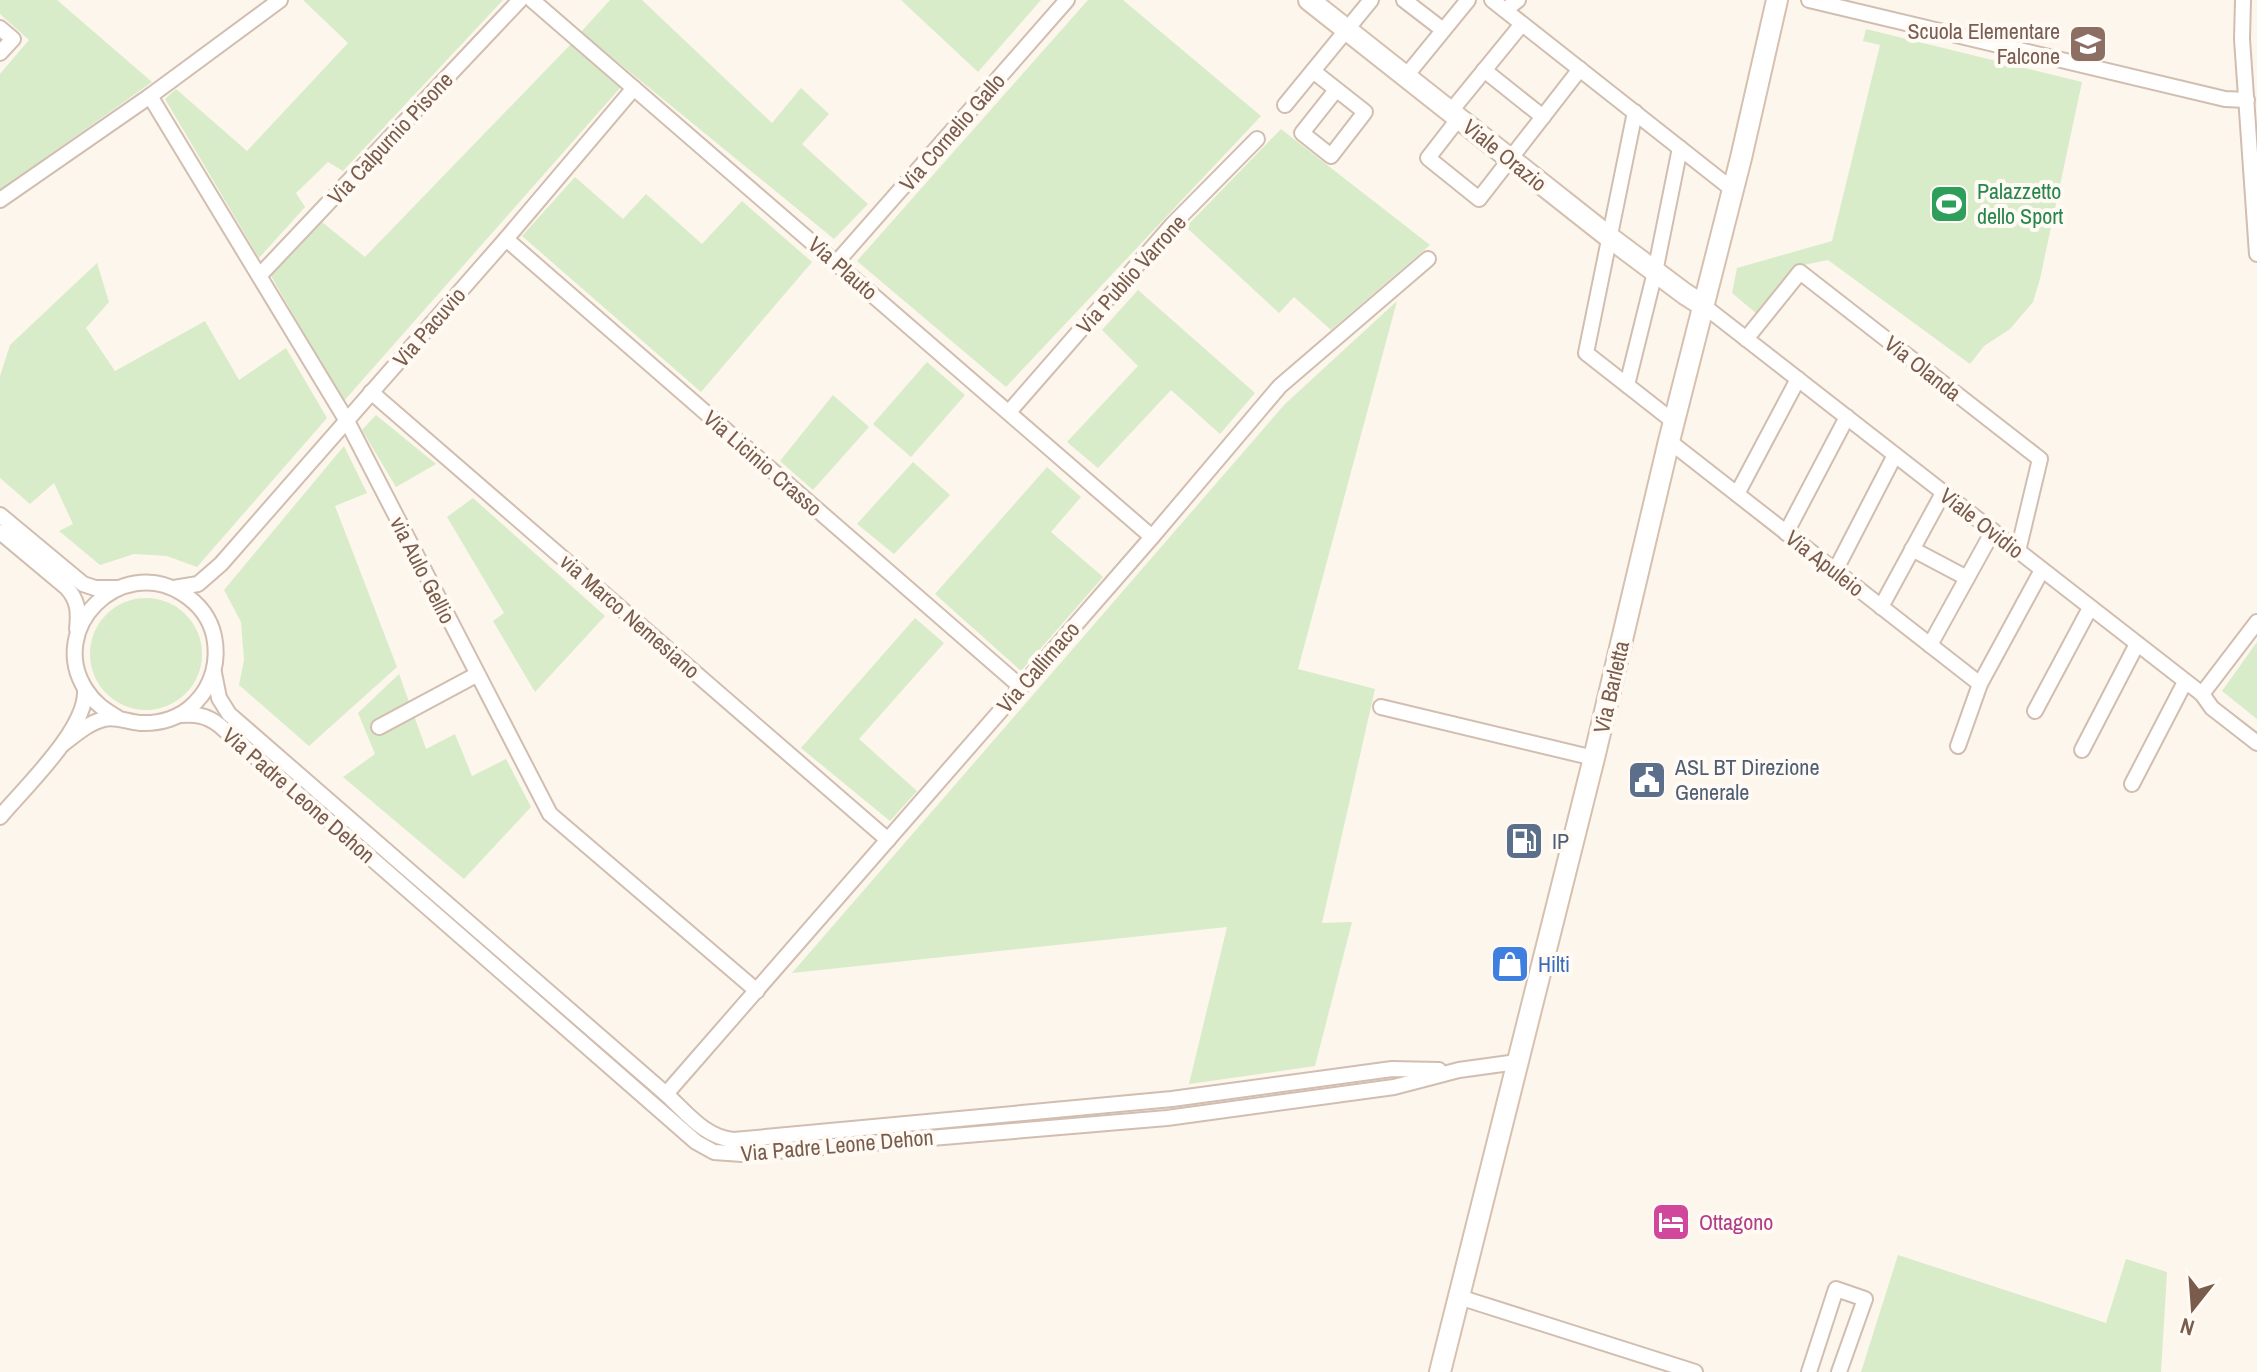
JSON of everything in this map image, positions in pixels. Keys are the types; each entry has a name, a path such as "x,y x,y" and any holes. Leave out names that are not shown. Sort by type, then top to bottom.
{"main road":[{"name":"Viale Orazio","path":"1309,0 1609,237 1704,306"},
{"name":"Via Barletta","path":"1440,1372 1594,758 1777,0"}],"street":[{"path":"0,200 150,96 280,0"},
{"name":"Via Calpurnio Pisone","path":"260,275 520,0"},
{"name":"Via Plauto","path":"532,0 1152,537"},
{"name":"Via Cornelio Gallo","path":"836,263 1067,0"},
{"path":"1285,105 1371,0"},
{"path":"1404,0 1443,30"},
{"path":"1406,76 1468,0"},
{"path":"1492,0 1733,190"},
{"path":"1505,10 1518,0"},
{"path":"1809,0 2225,99 2247,100"},
{"path":"2243,0 2242,39 2257,254"},
{"path":"1522,24 1484,70 1428,158 1479,199 1580,69"},
{"path":"0,28 13,39 0,53"},
{"path":"1484,70 1543,117"},
{"path":"1313,71 1365,112 1331,156 1302,133 1336,90"},
{"name":"Via Pacuvio","path":"174,588 198,584 221,564 634,88"},
{"name":"via Aulo Gellio","path":"150,96 347,421 550,814 757,991"},
{"path":"1609,237 1635,112"},
{"name":"Via Publio Varrone","path":"1009,412 1172,225 1257,139"},
{"path":"1627,385 1655,272 1680,148"},
{"name":"Via Apuleio","path":"1609,237 1586,353 1627,385 1737,494 1980,684"},
{"name":"Via Licinio Crasso","path":"506,239 1021,687"},
{"name":"Via Callimaco","path":"666,1094 1280,386 1428,259"},
{"name":"Via Olanda","path":"1746,339 1800,272 2040,459 2018,551"},
{"name":"Viale Ovidio","path":"1704,306 2202,694 2212,708 2257,743"},
{"path":"1737,494 1798,379"},
{"name":"via Marco Nemesiano","path":"371,392 888,840"},
{"path":"1786,533 1847,417"},
{"path":"1835,571 1895,455"},
{"path":"1881,607 1943,493"},
{"path":"0,515 83,584 95,588 118,588"},
{"path":"1930,645 1993,531"},
{"path":"0,532 74,595 79,616 75,647 77,669 85,690 100,707 118,718 138,723 160,722 180,715 195,704 206,690 214,673 217,652 213,632 204,613 190,598 174,588 155,583 136,583 118,588 101,598 89,610 81,625 75,647"},
{"path":"1912,549 1967,578"},
{"name":"Via Pacuvio","path":"213,632 204,597 221,564"},
{"path":"1958,746 1980,684 2042,570"},
{"path":"2035,711 2090,608"},
{"path":"2202,694 2257,622"},
{"path":"2082,750 2137,644"},
{"name":"Via Padre Leone Dehon","path":"214,673 219,698 229,714 713,1135 723,1139 1172,1099 1392,1069 1459,1070"},
{"path":"379,727 476,675"},
{"path":"2132,784 2185,682"},
{"path":"0,817 63,744 83,709 85,690"},
{"path":"1381,707 1594,758"},
{"name":"Via Padre Leone Dehon","path":"180,715 197,714 219,725 696,1142 714,1152 742,1154 1167,1118 1394,1087 1459,1070 1517,1062"},
{"path":"63,744 89,725 118,718"},
{"path":"1809,1372 1836,1289 1865,1299 1839,1372"},
{"path":"1459,1297 1695,1372"}],"green space":[{"path":"0,0 57,0 152,82 0,190 0,74 29,40 0,14"},
{"path":"303,0 503,0 343,171 328,162 296,193 305,207 259,258 165,99 176,89 247,151 348,43"},
{"path":"610,0 642,0 772,123 801,88 829,114 802,144 868,204 834,239 581,32"},
{"path":"901,0 1041,0 978,72"},
{"path":"1088,0 1123,0 1261,116 1006,387 857,261"},
{"name":"Palazzetto dello Sport","path":"1866,29 2082,82 2033,302 2010,329 1984,346 1970,364 1828,260 1794,267 1757,314 1732,293 1737,268 1832,241 1880,45 1863,41"},
{"path":"571,44 620,88 343,402 271,276 322,222 365,257"},
{"path":"1281,129 1430,245 1331,330 1294,297 1279,313 1186,227"},
{"path":"575,177 623,219 646,194 702,244 742,201 812,262 701,392 522,236"},
{"path":"97,263 109,302 86,328 115,371 205,321 239,380 286,348 327,418 197,567 167,556 134,554 100,565 59,531 73,524 54,483 30,504 0,478 0,376 10,345"},
{"path":"1138,290 1255,393 1220,434 1171,390 1098,468 1067,442 1138,366 1102,330"},
{"path":"1397,301 1298,669 1375,689 1322,923 1352,922 1315,1066 1189,1084 1227,927 792,973 1285,404"},
{"path":"927,362 965,395 911,457 873,424"},
{"path":"833,395 869,427 813,490 780,461"},
{"path":"376,415 436,464 396,487 362,430"},
{"path":"344,446 367,493 335,506 397,667 309,746 239,685 244,660 241,622 224,590"},
{"path":"913,462 950,495 894,554 857,524"},
{"path":"1047,467 1081,497 1051,532 1103,577 1021,671 935,594"},
{"path":"473,498 605,616 535,692 493,621 504,613 447,517"},
{"path":"146,598 168,602 186,614 198,632 202,654 198,676 186,694 168,706 146,710 124,706 106,694 94,676 90,654 94,632 106,614 124,602"},
{"path":"915,618 944,643 859,739 917,791 890,821 801,748"},
{"path":"2257,642 2257,719 2222,691"},
{"path":"399,674 426,749 455,734 472,776 506,759 531,807 464,879 343,777 375,754 358,713"},
{"path":"1898,1255 2106,1323 2126,1259 2167,1272 2161,1372 1861,1372"}],"place":[{"name":"Scuola Elementare Falcone","path":"2088,44"},
{"name":"Palazzetto dello Sport","path":"1949,204"},
{"name":"ASL BT Direzione Generale","path":"1647,780"},
{"name":"IP","path":"1524,841"},
{"name":"Hilti","path":"1510,964"},
{"name":"Ottagono","path":"1671,1222"}]}
